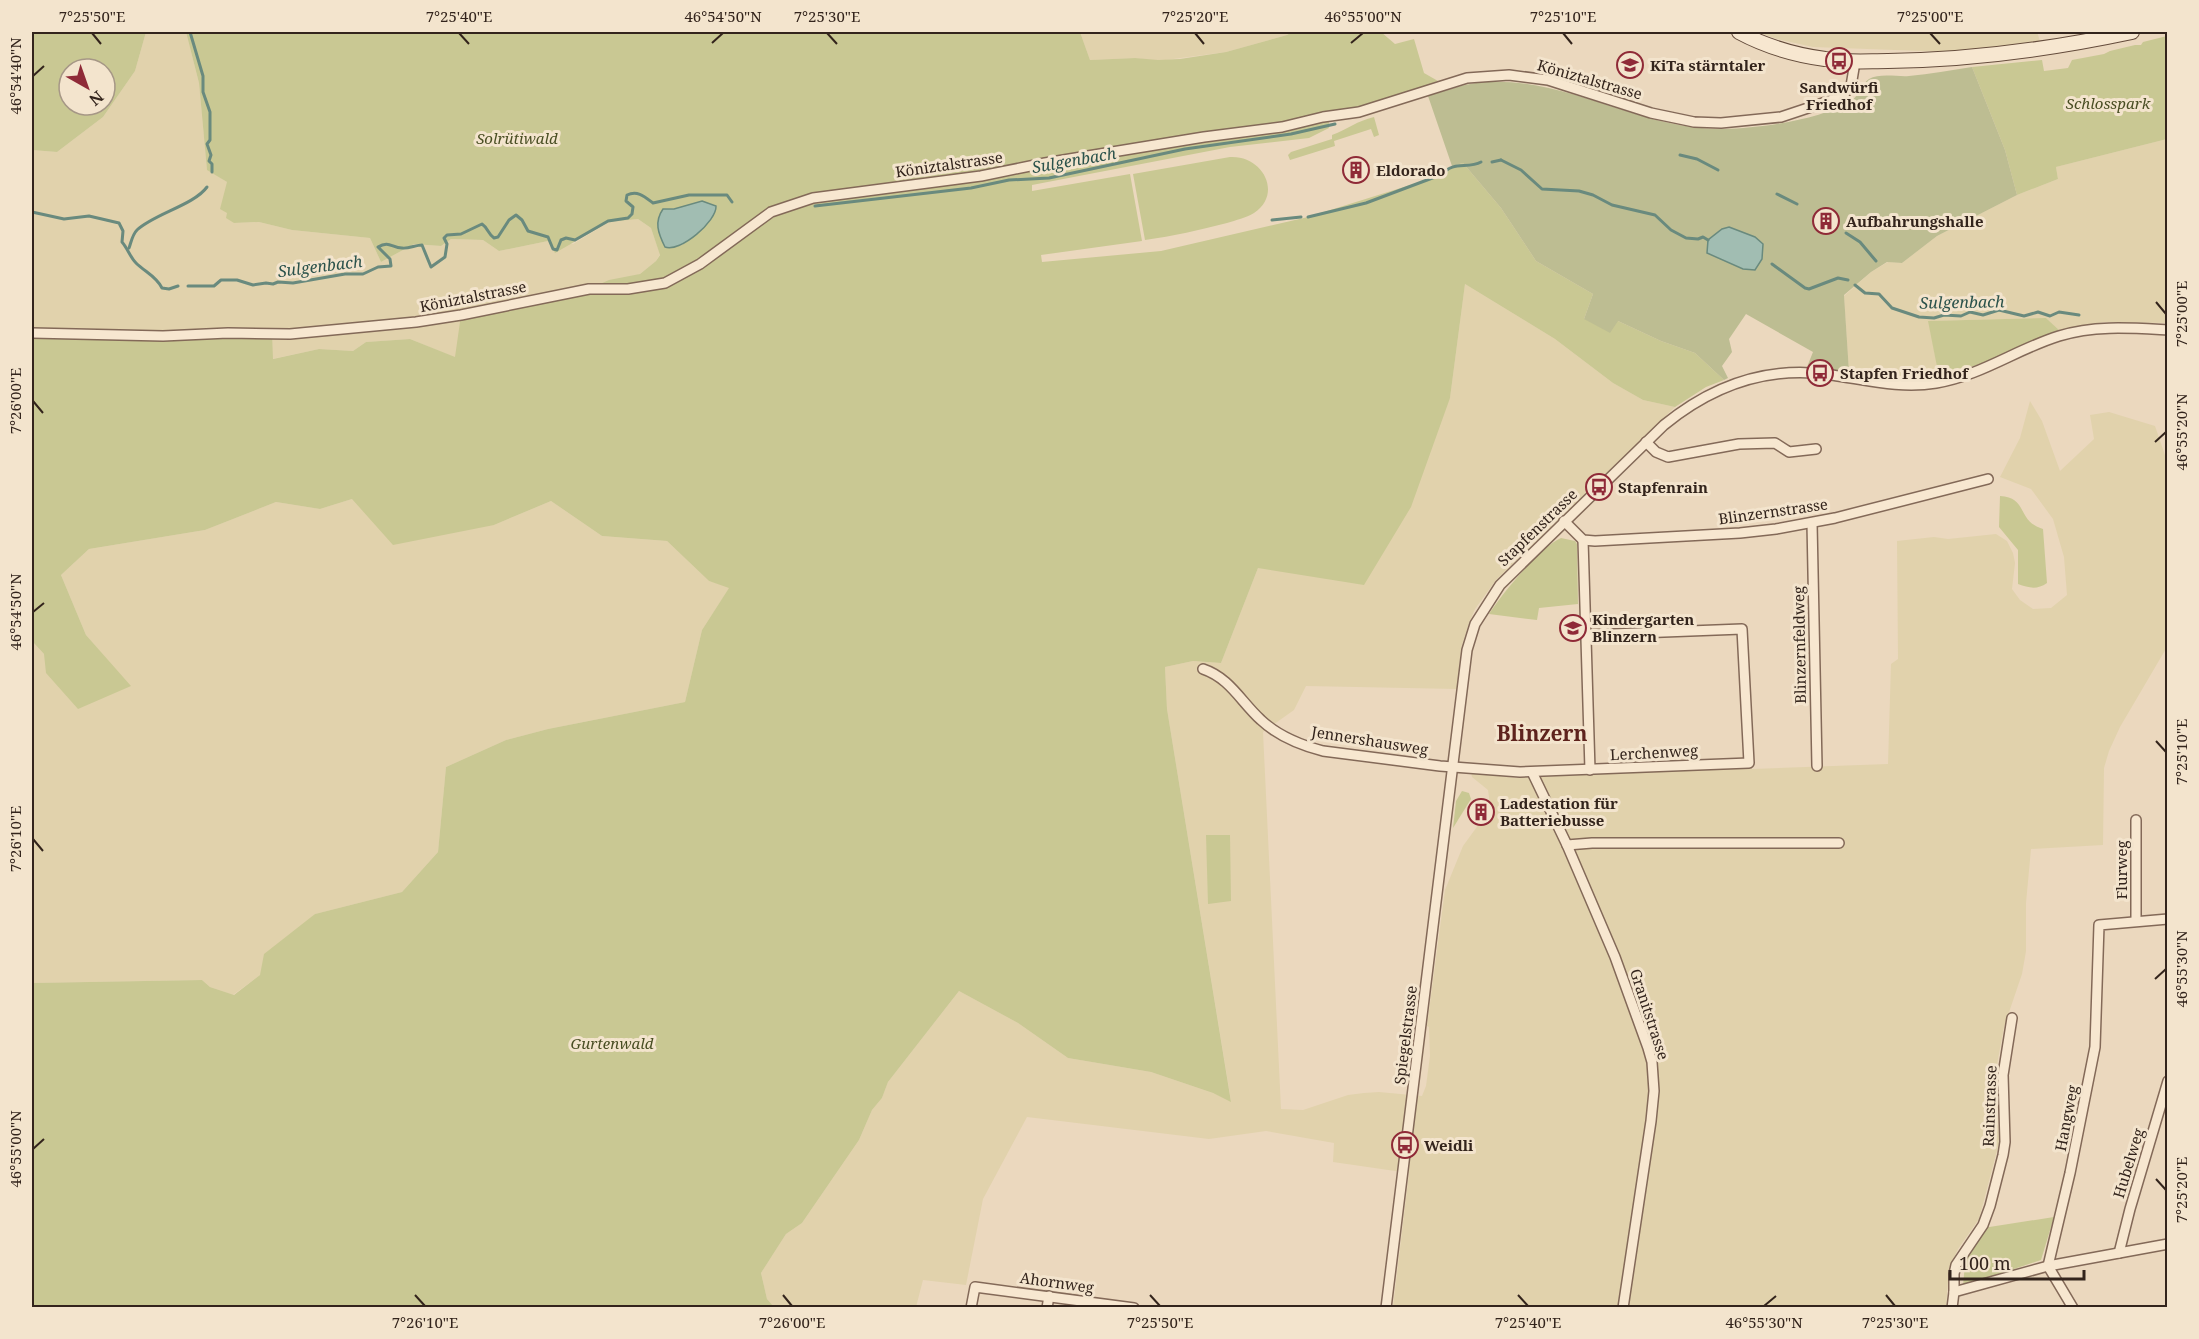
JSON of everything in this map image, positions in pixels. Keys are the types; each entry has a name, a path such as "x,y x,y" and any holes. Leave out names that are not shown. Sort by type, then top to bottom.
{"street":[{"path":"1739,32 1789,52 1855,62 1955,58 2009,53 2132,32"},
{"name":"Köniztalstrasse","path":"32,333 163,336 228,333 290,334 416,322 589,289 628,290 665,283 700,264 771,212 813,198 981,176 1204,136 1282,127 1323,117 1359,112 1467,78 1509,75 1548,80 1651,113 1694,122 1721,123 1781,117 1835,99 1851,86 1855,62"},
{"name":"Stapfenstrasse","path":"1453,767 1467,650 1475,624 1500,585 1646,442 1678,414 1710,393 1740,381 1797,372 1901,385 1935,384 1966,376 2069,333 2104,328 2168,330"},
{"path":"1646,442 1656,452 1668,457 1739,444 1775,442 1789,452 1816,449"},
{"name":"Blinzernstrasse","path":"1583,540 1740,533 1812,523 1988,479"},
{"path":"1564,521 1583,540 1590,770"},
{"name":"Blinzernfeldweg","path":"1812,523 1817,766"},
{"name":"Lerchenweg","path":"1453,767 1532,772 1749,763 1742,629 1586,635"},
{"name":"Jennershausweg","path":"1203,669 1211,671 1226,681 1262,721 1278,733 1306,746 1323,751 1453,767"},
{"name":"Spiegelstrasse","path":"1386,1308 1453,767"},
{"name":"Granitstrasse","path":"1532,772 1568,845 1616,957 1652,1062 1654,1091 1651,1121 1623,1308"},
{"name":"Flurweg","path":"2136,820 2136,920"},
{"path":"1568,845 1592,843 1839,843"},
{"path":"2136,920 2168,919"},
{"name":"Hangweg","path":"2048,1266 2073,1162 2095,1047 2099,925 2136,920"},
{"name":"Rainstrasse","path":"1952,1308 1956,1265 1983,1225 2003,1155 2005,1142 2003,1075 2012,1018"},
{"name":"Hubelweg","path":"2119,1253 2168,1081"},
{"path":"1954,1292 2048,1266 2168,1244"},
{"path":"2048,1266 2073,1308"},
{"name":"Ahornweg","path":"971,1308 975,1287 1132,1307"},
{"path":"1047,1308 1049,1296"}],"shaded area":[{"path":"146,32 186,32 199,83 207,169 227,182 228,213 234,223 259,222 292,230 370,238 381,262 414,244 441,246 451,239 483,240 499,251 548,241 573,244 609,222 638,219 651,228 660,254 656,261 640,274 456,358 410,339 366,342 353,351 319,349 272,359 272,334 32,333 32,150 57,152 103,117 117,117 117,97 135,71"},
{"path":"1080,32 1292,32 1226,52 1158,61 1135,58 1090,60"},
{"path":"1757,32 2037,32 2040,41 1950,52 1813,47"},
{"path":"2167,139 2167,323 2104,322 2059,330 2046,318 1929,321 1939,377 1900,379 1849,372 1844,296 1871,272 1888,262 1902,263 1937,236 2017,195 2058,179 2056,167"},
{"path":"702,201 716,206 711,220 688,241 672,248 665,247 658,228 663,209 674,209"},
{"path":"1729,227 1755,237 1763,244 1762,259 1755,270 1743,269 1707,253 1708,240 1722,229"},
{"path":"1465,284 1555,339 1613,383 1643,400 1675,407 1496,580 1475,609 1469,623 1461,648 1457,689 1306,686 1294,710 1263,732 1281,1109 1303,1110 1348,1095 1364,1093 1422,1096 1426,1086 1430,1056 1429,1027 1427,1026 1445,890 1463,846 1487,813 1490,804 1488,790 1472,777 1471,772 1516,778 1746,767 1752,769 1888,764 1891,664 1898,659 1897,541 1996,534 2007,541 2013,553 2015,563 2012,589 2020,600 2033,609 2051,608 2067,595 2064,557 2053,519 2031,489 2000,477 2020,438 2030,401 2042,421 2060,471 2094,439 2090,415 2109,412 2155,426 2167,461 2167,647 2120,727 2109,751 2104,768 2103,845 2031,849 2026,903 2026,951 2022,974 2004,1027 1995,1075 1999,1143 1979,1219 1958,1249 1949,1269 1946,1307 1393,1307 1409,1173 1333,1162 1334,1143 1266,1131 1209,1139 1027,1117 983,1199 966,1285 923,1280 916,1307 774,1307 767,1299 761,1273 786,1234 802,1223 859,1140 888,1082 959,991 1018,1023 1068,1058 1151,1072 1231,1101 1167,709 1165,667 1193,661 1221,663 1258,568 1450,398"},
{"path":"352,499 494,525 551,501 602,536 667,541 709,581 730,587 702,630 685,702 548,729 506,740 446,767 438,852 402,892 315,914 260,975 233,995 210,987 202,980 32,983 32,641 44,654 130,686 86,635 61,575 89,549 205,530 276,502 320,509"}],"green space":[{"path":"32,32 146,32 135,71 117,97 117,57 57,57 57,117 103,117 57,152 32,150"},
{"name":"Gurtenwald","path":"186,32 1080,32 1090,60 1135,58 1158,60 1226,52 1292,32 1381,32 1395,44 1414,39 1424,73 1438,81 1379,103 1329,118 1329,128 1309,138 1230,147 1032,185 1032,191 1130,174 1142,241 1041,255 1042,262 1161,251 1308,217 1439,176 1452,166 1463,163 1501,208 1536,261 1593,294 1584,319 1618,321 1661,341 1695,353 1724,380 1706,387 1675,407 1643,400 1613,383 1555,339 1465,284 1450,398 1411,507 1364,585 1258,568 1221,663 1193,661 1165,667 1167,709 1231,1102 1213,1093 1151,1072 1068,1058 1018,1023 959,991 888,1082 859,1140 802,1223 786,1234 761,1273 767,1299 774,1307 32,1307 32,983 202,980 210,987 234,995 260,975 264,954 315,914 402,892 438,852 446,767 506,740 548,729 685,702 702,630 729,588 709,581 667,541 602,536 551,501 494,525 393,545 352,499 320,509 276,502 205,530 89,549 61,575 86,635 131,686 78,709 46,673 44,654 32,641 32,333 272,334 273,359 319,349 353,351 366,342 410,339 455,357 461,315 589,289 609,280 640,274 660,255 651,228 638,219 609,222 555,253 548,241 499,251 483,240 451,239 441,246 414,244 381,262 370,238 292,230 259,222 234,223 226,218 227,213 220,209 227,182 207,170 199,83","holes":["702,201 710,220 682,245 671,248 663,209 680,208"]},
{"name":"Schlosspark","path":"2167,36 2167,139 2056,167 2058,179 2017,195 2005,150 1972,67 2042,60 2044,71 2068,68 2072,60 2141,45 2143,42"},
{"path":"1972,67 2005,150 2017,195 1937,236 1902,263 1887,262 1871,272 1844,295 1849,372 1807,367 1813,352 1746,314 1729,339 1732,352 1722,366 1728,378 1724,380 1695,353 1661,341 1618,321 1610,333 1584,319 1593,294 1536,261 1501,208 1463,163 1452,166 1428,96 1478,83 1516,83 1576,95 1663,122 1724,129 1773,125 1824,113 1852,100 1866,81 1873,77 1909,76"},
{"path":"1374,117 1379,135 1374,137 1371,129 1334,141 1335,146 1290,160 1288,155 1291,152 1332,139 1332,135"},
{"path":"1230,157 1252,162 1260,169 1268,186 1263,205 1244,218 1186,233 1145,240 1133,174"},
{"path":"2046,318 2059,330 1980,364 1939,377 1928,321"},
{"path":"2000,496 2009,497 2015,501 2029,521 2043,529 2047,583 2040,587 2033,588 2018,584 2018,550 1999,527"},
{"path":"1561,538 1575,541 1577,544 1578,604 1539,608 1537,620 1489,614 1532,561"},
{"path":"1462,791 1469,793 1471,799 1453,828 1456,801"},
{"path":"1206,835 1230,835 1231,901 1208,904"},
{"path":"2054,1217 2041,1260 1963,1286 1966,1252 1983,1228"}],"waterway":[{"path":"190,32 203,76 203,92 210,112 210,140 207,144 211,155 209,161 212,164 212,172"},
{"name":"Sulgenbach","path":"815,206 971,188 1009,180 1049,178 1185,149 1291,134 1335,124"},
{"path":"1680,155 1697,159 1718,170"},
{"name":"Sulgenbach","path":"1501,160 1521,170 1542,189 1579,191 1593,195 1612,205 1655,215 1671,230 1686,238 1703,237 1708,240"},
{"name":"Sulgenbach","path":"1492,162 1501,160"},
{"path":"1308,217 1366,203 1443,174 1456,166 1481,162"},
{"path":"129,248 137,230 144,224 193,199 207,187"},
{"name":"Sulgenbach","path":"188,286 214,286 221,280 237,280 253,285 293,283 345,274 363,274 378,267 391,266 390,259 378,247 385,244 399,248 422,245 431,267 445,257 447,244 444,238 447,235 461,234 482,224 494,238 498,237 509,220 516,215 528,231 548,237 553,249 557,250 561,240 566,238 575,240 608,221 628,218 632,214 633,207 626,201 627,195 635,193 653,203 689,195 727,195 732,202"},
{"path":"1777,194 1797,204"},
{"name":"Sulgenbach","path":"32,212 64,219 89,216 119,223 123,231 122,242 136,263 154,277 162,288 169,289 178,286"},
{"path":"1272,220 1301,217"},
{"path":"1846,233 1860,242 1876,261"},
{"name":"Sulgenbach","path":"1772,264 1809,289 1838,278 1848,280"},
{"name":"Sulgenbach","path":"1855,285 1865,293 1879,294 1892,308 1919,317 1961,316 1970,312 1983,315 1999,310 2024,316 2038,312 2050,316 2059,312 2079,315"}],"place":[{"name":"Sandwürfi Friedhof","path":"1839,61"},
{"name":"KiTa stärntaler","path":"1630,65"},
{"name":"Eldorado","path":"1356,170"},
{"name":"Aufbahrungshalle","path":"1826,221"},
{"name":"Stapfen Friedhof","path":"1820,373"},
{"name":"Stapfenrain","path":"1599,487"},
{"name":"Kindergarten Blinzern","path":"1573,628"},
{"name":"Ladestation für Batteriebusse","path":"1481,812"},
{"name":"Weidli","path":"1405,1145"}],"district":[{"name":"Blinzern","path":"1542,733"}],"park label":[{"name":"Solrütiwald","path":"517,138"}]}
